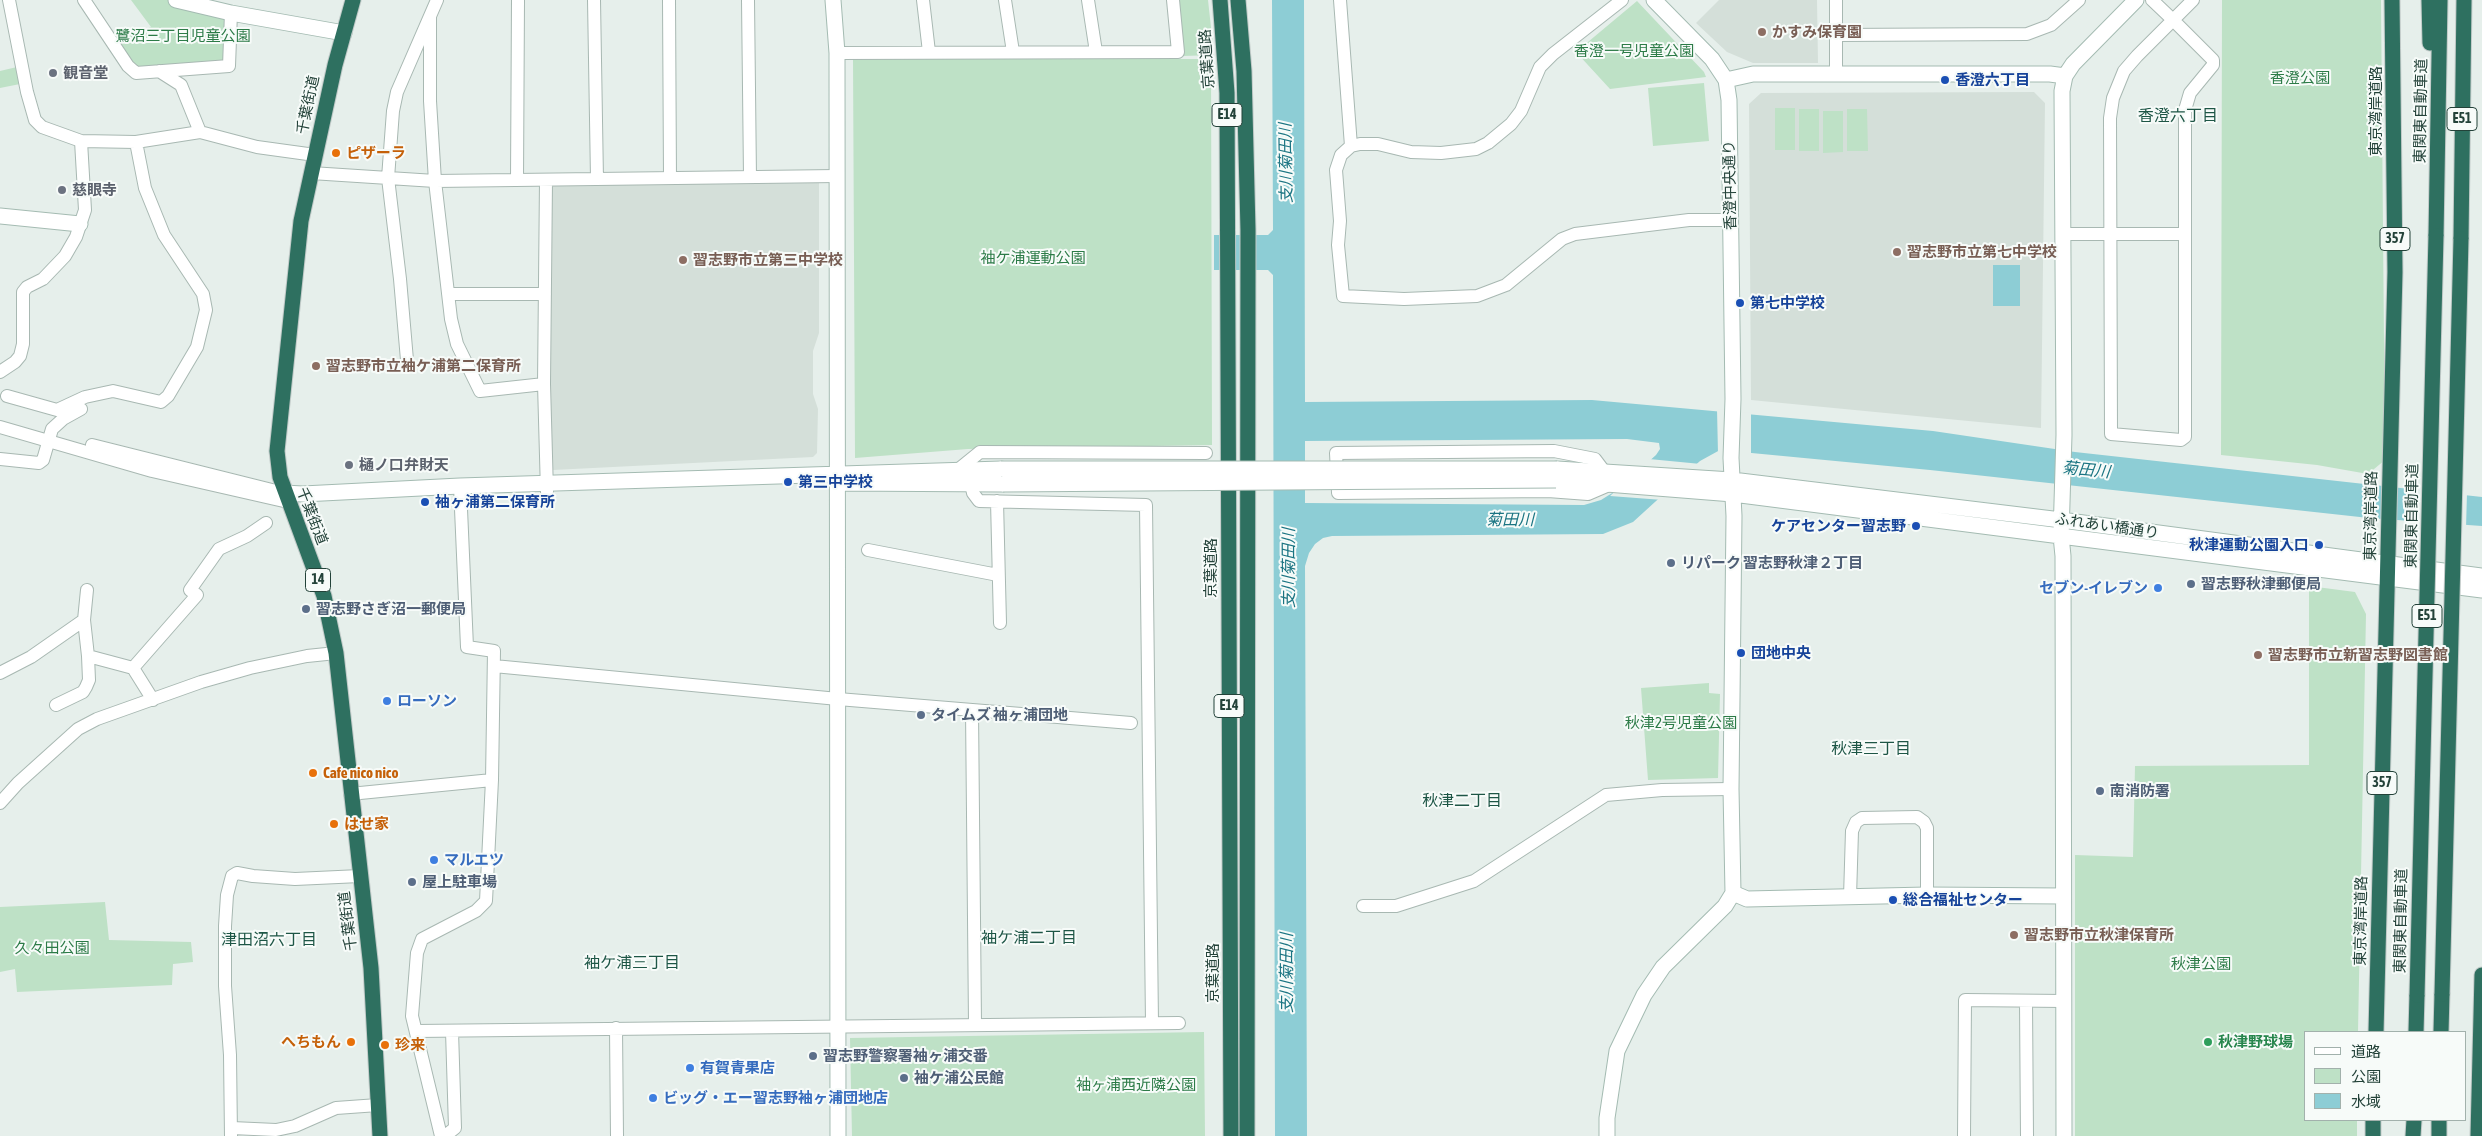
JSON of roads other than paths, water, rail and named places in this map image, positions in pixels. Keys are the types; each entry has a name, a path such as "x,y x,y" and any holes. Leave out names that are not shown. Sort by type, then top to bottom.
{"highway":[{"name":"千葉街道","path":"353,0 301,221 277,442 280,477 324,596 336,653 350,794 371,968 380,1136"},
{"name":"京葉道路","path":"1220,0 1228,94 1231,1136"},
{"name":"E14","path":"1238,0 1244,71 1248,230 1247,1136"},
{"name":"東京湾岸道路","path":"2376,1031 2395,272 2392,0"},
{"path":"2429,0 2432,128 2438,146"},
{"name":"東関東自動車道","path":"2416,1031 2440,0"},
{"name":"E51","path":"2441,1031 2461,239 2464,0"},
{"path":"2478,1136 2482,975"},
{"path":"2373,1121 2373,1136"},
{"path":"2413,1136 2414,1121"},
{"path":"2438,1136 2439,1121"}],"street":[{"path":"9,0 27,92 36,120 42,127 81,141 136,142 200,132 257,147 315,155"},
{"path":"84,0 128,66 136,73 229,66 231,13"},
{"path":"176,0 231,13 344,33"},
{"path":"407,360 388,178 392,111 397,92 437,0"},
{"path":"517,180 518,0"},
{"path":"594,0 597,179"},
{"path":"669,0 670,178"},
{"path":"748,0 750,177"},
{"path":"833,0 837,53 839,478 838,1136"},
{"path":"924,0 929,52"},
{"path":"1005,0 1013,52"},
{"path":"1088,0 1096,52"},
{"path":"837,53 1178,52 1173,0"},
{"path":"1340,0 1350,146"},
{"path":"1622,0 1553,54 1540,67 1521,111 1511,124 1488,143 1476,149 1441,153 1411,152 1378,144 1350,146 1341,155 1336,170 1340,220 1338,244 1343,296 1404,299 1478,296 1506,285 1562,239 1575,234 1689,220 1730,220"},
{"name":"香澄中央通り","path":"1654,0 1712,59 1726,80 1729,100 1731,460 1733,487 1731,789 1733,893"},
{"path":"1836,0 1836,74"},
{"path":"1836,35 2027,34 2051,25 2079,0"},
{"path":"2064,1136 2063,556 2061,536 2064,435 2062,91 2065,76 2077,59 2136,0"},
{"path":"2152,0 2172,20 2212,60 2212,65 2190,93 2185,110 2185,437 2181,440 2110,434 2110,132 2113,98 2120,80 2130,63 2172,20 2193,0"},
{"path":"430,16 430,101 435,181 448,294 457,344 480,391 544,384"},
{"path":"159,71 181,85 200,132"},
{"path":"1726,80 1753,74 2050,74 2065,76"},
{"path":"0,372 15,362 22,350 23,292 27,287 43,280 65,256 86,210 81,141"},
{"path":"7,396 56,410 85,397 113,391 154,401 164,400 187,368 197,348 206,310 203,294 195,278 164,235 145,188 136,142"},
{"path":"311,173 435,181 837,176"},
{"path":"546,180 544,384 547,488"},
{"path":"0,216 80,224"},
{"path":"2063,234 2185,234"},
{"path":"448,294 545,294"},
{"path":"0,459 39,463 43,460 52,429 63,419 87,406 85,397"},
{"path":"0,422 152,471 286,497 306,504 460,490 839,478 959,469 1002,476 1556,474 1606,478 1710,493 1733,487"},
{"path":"0,428 48,438"},
{"path":"959,469 980,452 1206,452"},
{"path":"1606,478 1595,459 1554,452 1336,453 1338,494 1548,491 1588,494 1606,478 1710,477 1733,487"},
{"path":"839,478 971,484 1002,476"},
{"path":"971,484 972,493 980,501 1146,505 1152,1023"},
{"name":"ふれあい橋通り","path":"1733,487 2061,520 2388,571 2482,590"},
{"name":"ふれあい橋通り","path":"1733,487 2061,536 2388,571 2482,576"},
{"path":"452,1031 455,1128 443,1136 412,1016 419,944 422,939 476,912 486,901 492,780 494,651 467,647 460,490"},
{"path":"997,502 1000,623"},
{"path":"133,668 197,595 190,590 219,549 248,536 266,523"},
{"path":"868,550 998,575"},
{"path":"56,705 83,692 89,680 84,620 87,590"},
{"path":"0,673 31,657 84,620"},
{"path":"0,803 18,783 78,729 97,719 201,682 250,668 307,656 336,653"},
{"path":"88,656 133,668 153,700"},
{"path":"494,666 838,699 1131,723"},
{"path":"972,710 975,1024"},
{"path":"350,794 492,780"},
{"path":"1363,906 1396,906 1474,881 1606,795 1662,790 1731,789"},
{"path":"1850,897 1852,831 1856,822 1862,818 1917,818 1924,822 1927,828 1927,895"},
{"path":"360,876 295,879 254,876 236,872 232,876 227,895 225,918 225,986 230,1055 231,1132 276,1130 295,1126 336,1108 378,1105"},
{"path":"1607,1136 1607,1118 1617,1051 1636,1010 1663,967 1725,906 1733,893 1747,899 1927,895 2063,896"},
{"path":"1964,1136 1965,1000 2064,1001"},
{"path":"2026,1002 2027,1136"},
{"path":"416,1031 1179,1023"},
{"path":"616,1028 617,1136"}],"water":[{"path":"1272,0 1304,0 1305,402 1592,400 1933,431 2075,452 2482,497 2482,526 2369,518 1930,470 1720,450 1700,461 1633,522 1603,534 1332,536 1323,538 1315,544 1309,553 1305,566 1307,1136 1275,1136 1273,275 1268,270 1214,270 1214,235 1268,235 1273,230","holes":["1627,439 1659,443 1660,449 1656,455 1617,490 1601,500 1584,505 1305,503 1305,441"]},
{"path":"1993,265 2020,265 2020,306 1993,306"}],"place":[{"name":"かすみ保育園","path":"1762,32"},
{"name":"観音堂","path":"53,73"},
{"name":"香澄六丁目","path":"1945,80"},
{"name":"ピザーラ","path":"336,153"},
{"name":"慈眼寺","path":"62,190"},
{"name":"習志野市立第七中学校","path":"1897,252"},
{"name":"習志野市立第三中学校","path":"683,260"},
{"name":"第七中学校","path":"1740,303"},
{"name":"習志野市立袖ケ浦第二保育所","path":"316,366"},
{"name":"樋ノ口弁財天","path":"349,465"},
{"name":"第三中学校","path":"788,482"},
{"name":"袖ヶ浦第二保育所","path":"425,502"},
{"name":"ケアセンター習志野","path":"1916,526"},
{"name":"秋津運動公園入口","path":"2319,545"},
{"name":"リパーク 習志野秋津２丁目","path":"1671,563"},
{"name":"習志野秋津郵便局","path":"2191,584"},
{"name":"セブン-イレブン","path":"2158,588"},
{"name":"習志野さぎ沼一郵便局","path":"306,609"},
{"name":"団地中央","path":"1741,653"},
{"name":"習志野市立新習志野図書館","path":"2258,655"},
{"name":"ローソン","path":"387,701"},
{"name":"タイムズ 袖ヶ浦団地","path":"921,715"},
{"name":"Cafe nico nico","path":"313,773"},
{"name":"南消防署","path":"2100,791"},
{"name":"はせ家","path":"334,824"},
{"name":"マルエツ","path":"434,860"},
{"name":"屋上駐車場","path":"412,882"},
{"name":"総合福祉センター","path":"1893,900"},
{"name":"習志野市立秋津保育所","path":"2014,935"},
{"name":"へちもん","path":"351,1042"},
{"name":"秋津野球場","path":"2208,1042"},
{"name":"珍来","path":"385,1045"},
{"name":"習志野警察署袖ヶ浦交番","path":"813,1056"},
{"name":"有賀青果店","path":"690,1068"},
{"name":"袖ケ浦公民館","path":"904,1078"},
{"name":"ビッグ・エー習志野袖ヶ浦団地店","path":"653,1098"}],"district":[{"name":"香澄六丁目","path":"2178,116"},
{"name":"秋津三丁目","path":"1871,749"},
{"name":"秋津二丁目","path":"1462,801"},
{"name":"袖ケ浦二丁目","path":"1029,938"},
{"name":"津田沼六丁目","path":"269,940"},
{"name":"袖ケ浦三丁目","path":"632,963"}],"park label":[{"name":"鷺沼三丁目児童公園","path":"183,36"},
{"name":"香澄一号児童公園","path":"1634,51"},
{"name":"香澄公園","path":"2300,78"},
{"name":"袖ケ浦運動公園","path":"1033,258"},
{"name":"秋津2号児童公園","path":"1681,723"},
{"name":"久々田公園","path":"52,948"},
{"name":"秋津公園","path":"2201,964"},
{"name":"袖ヶ浦西近隣公園","path":"1136,1085"}],"water label":[{"name":"支川菊田川","path":"1286,163"},
{"name":"菊田川","path":"2086,470"},
{"name":"菊田川","path":"1510,520"},
{"name":"支川菊田川","path":"1289,568"},
{"name":"支川菊田川","path":"1287,973"}]}
